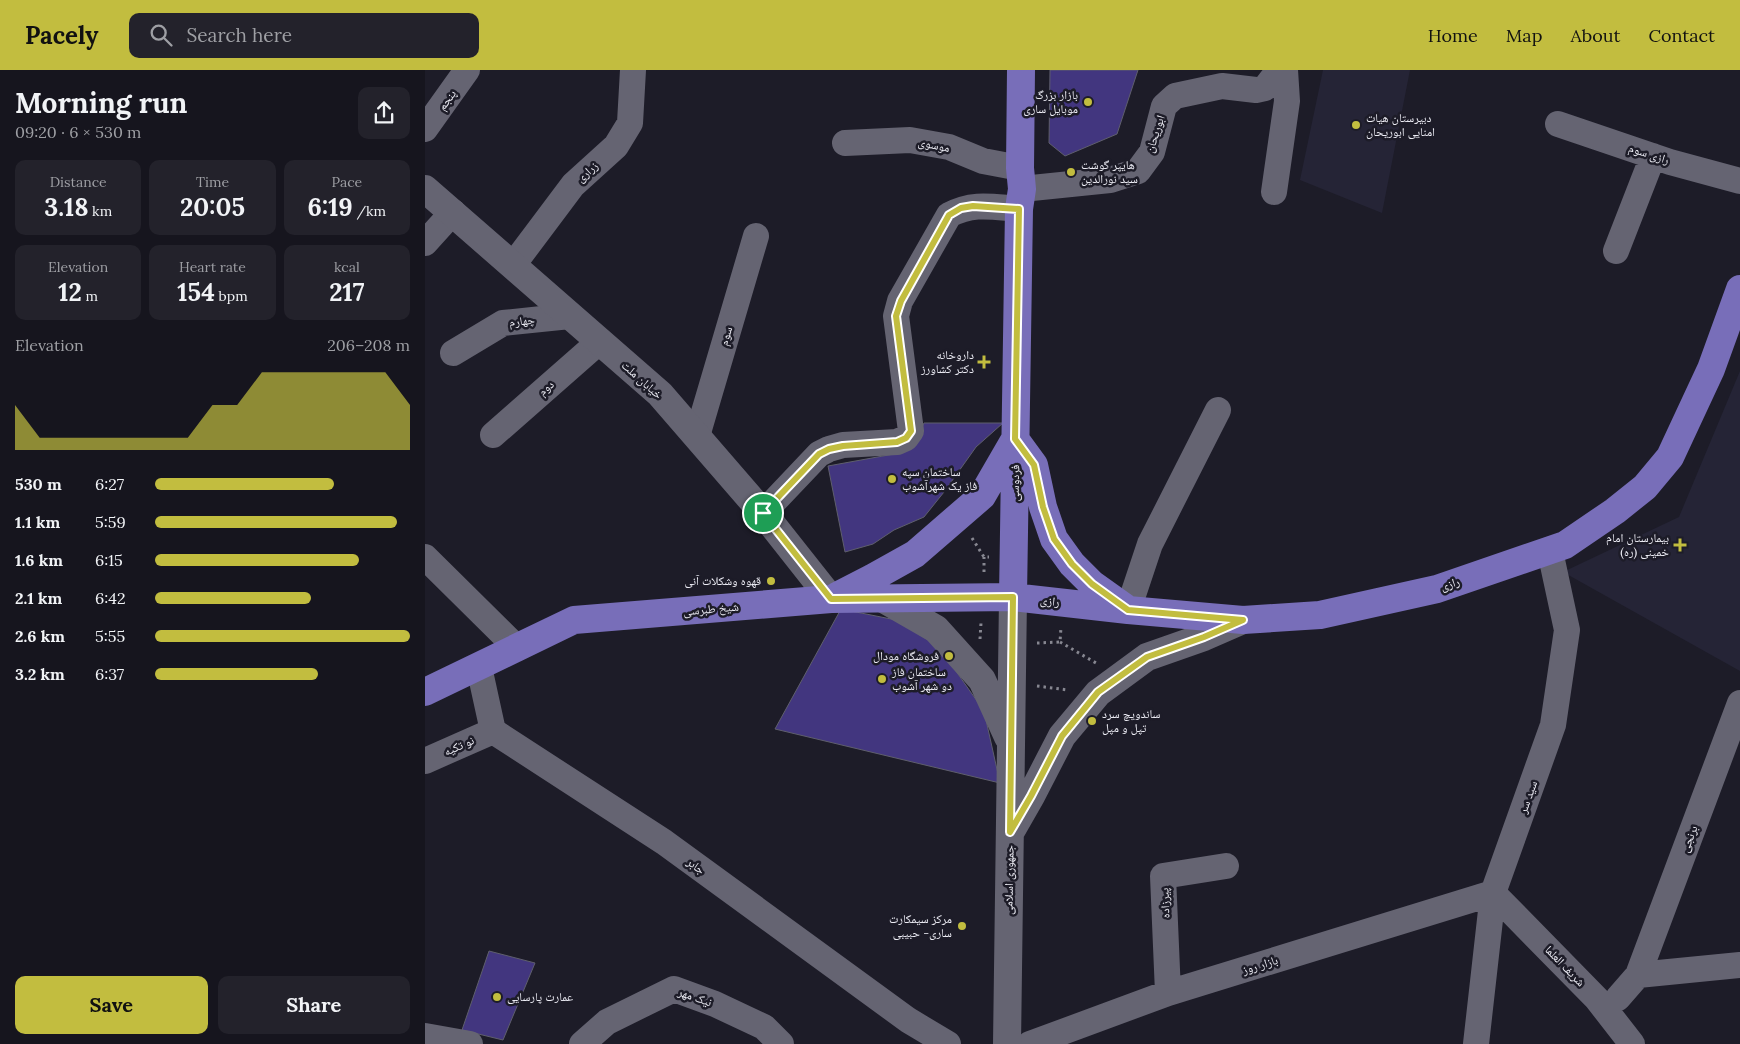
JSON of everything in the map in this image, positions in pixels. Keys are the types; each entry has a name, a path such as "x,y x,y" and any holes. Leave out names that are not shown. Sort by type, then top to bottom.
{"main road":[{"name":"فردوسی","path":"1013,597 1021,70"},
{"name":"خیابان ملت","path":"425,189 660,394 763,513 831,599"},
{"name":"رازی","path":"1013,597 1243,620 1321,615 1437,589 1565,545 1615,511 1645,487 1670,457 1711,369 1740,289"},
{"path":"831,599 915,554 982,496 1015,439 1034,465 1043,507 1054,539 1072,564 1092,584 1128,610"},
{"name":"شیخ طبرسی","path":"425,692 574,620 831,599 1013,597"},
{"name":"جمهوری اسلامی","path":"1007,1044 1013,597"},
{"path":"882,598 936,629 981,680 1011,744"},
{"path":"1010,832 1062,736 1098,692 1147,657 1204,637 1243,620"}],"street":[{"name":"پنجم","path":"425,129 467,70"},
{"name":"زراری","path":"513,265 573,185 616,146 630,123 633,70"},
{"name":"ابوریحان","path":"1020,188 1110,180 1138,171 1152,152 1164,106 1175,96 1222,86 1256,90 1265,88 1279,70"},
{"path":"1275,192 1287,101 1285,70"},
{"name":"رازی سوم","path":"1558,124 1653,156 1740,181"},
{"name":"موسوی","path":"845,143 910,140 949,147 983,161 1020,188"},
{"path":"1616,251 1653,156"},
{"path":"763,513 819,454 829,449 843,446 897,442 906,438 911,431 896,316 901,301 949,215 961,208 973,206 1020,188"},
{"path":"425,244 453,212"},
{"name":"سوم","path":"697,436 756,236"},
{"name":"چهارم","path":"453,354 503,323 570,316"},
{"name":"دوم","path":"493,435 600,341"},
{"path":"1128,610 1150,544 1218,410"},
{"name":"سید سر","path":"1476,1044 1493,893 1553,726 1567,630 1550,550"},
{"path":"425,557 517,648"},
{"path":"479,667 493,731"},
{"name":"برنجی","path":"1638,975 1740,703"},
{"name":"نو تکیه","path":"425,761 493,731"},
{"name":"جابر","path":"493,731 664,842 908,1020 948,1044"},
{"name":"پیرزاده","path":"1168,994 1163,876 1226,866"},
{"name":"بازار روز","path":"1030,1044 1168,994 1493,893"},
{"name":"شریف العلما","path":"1493,893 1597,999 1632,1044"},
{"path":"1618,998 1638,975 1740,965"},
{"name":"نیک مهر","path":"582,1044 607,1022 674,989 715,1004 764,1027 781,1044"},
{"path":"425,1036 470,1044"}],"path":[{"path":"1060,642 1120,677"}],"shaded area":[{"name":"دبیرستان هیات امنایی ابوریحان","path":"1323,70 1410,70 1382,213 1300,180"},
{"name":"بیمارستان امام خمینی (ره)","path":"1740,371 1740,671 1563,572 1679,517"}],"building":[{"name":"بازار بزرگ موبایل ساری","path":"1050,70 1138,70 1117,134 1065,156 1049,143"},
{"name":"ساختمان سپه فاز یک شهرآشوب","path":"924,423 1003,423 976,447 924,517 894,530 873,544 845,552 828,466 894,454 916,440"},
{"name":"ساختمان فاز دو شهر آشوب","path":"841,609 896,620 939,647 984,711 1000,783 775,729"},
{"name":"عمارت پارسایی","path":"489,951 535,963 503,1040 462,1030"}],"place":[{"name":"بازار بزرگ موبایل ساری","path":"1088,102"},
{"name":"دبیرستان هیات امنایی ابوریحان","path":"1356,125"},
{"name":"هایپر گوشت سید نورالدین","path":"1071,172"},
{"name":"داروخانه دکتر کشاورز","path":"984,362"},
{"name":"ساختمان سپه فاز یک شهرآشوب","path":"892,479"},
{"name":"بیمارستان امام خمینی (ره)","path":"1680,545"},
{"name":"قهوه وشکلات آنی","path":"771,581"},
{"name":"فروشگاه مودال","path":"949,656"},
{"name":"ساختمان فاز دو شهر آشوب","path":"882,679"},
{"name":"ساندویچ سرد تپل و مپل","path":"1092,721"},
{"name":"مرکز سیمکارت ساری- حبیبی","path":"962,926"},
{"name":"عمارت پارسایی","path":"497,997"}],"route":[{"path":"973,206 1019,209 1015,439 1034,465 1043,507 1054,539 1072,564 1092,584 1128,610 1243,620 1204,637 1147,657 1098,692 1062,736 1010,832 1013,597 831,599 763,513 819,454 829,449 843,446 897,442 906,438 911,431 896,316 901,301 949,215 961,208 973,206"}]}
